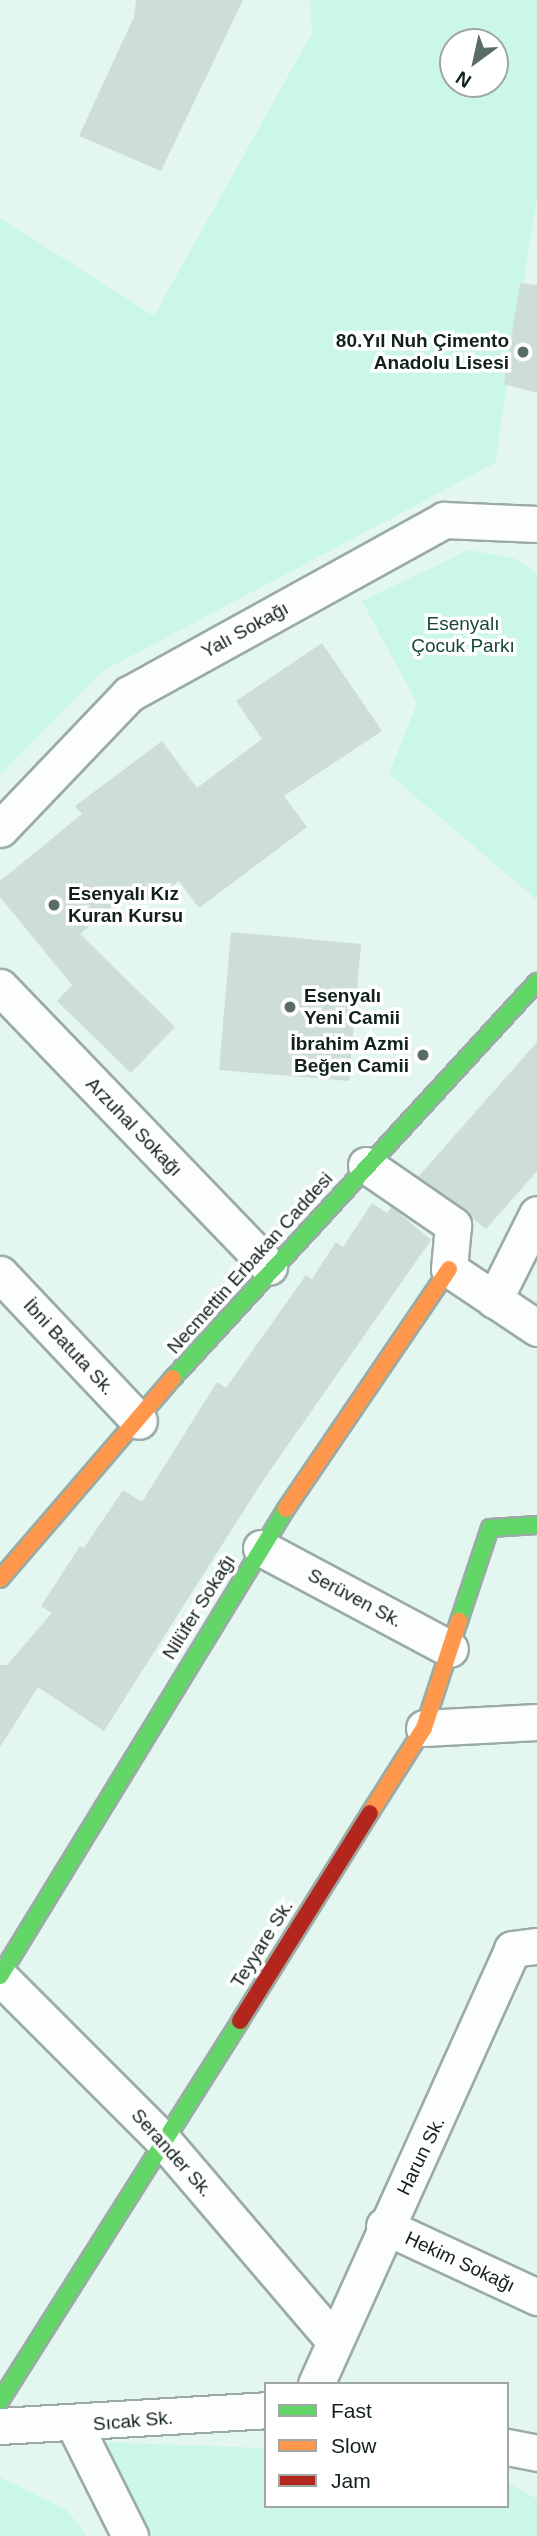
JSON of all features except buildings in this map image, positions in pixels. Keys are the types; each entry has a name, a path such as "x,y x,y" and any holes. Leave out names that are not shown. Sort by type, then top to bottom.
{"street":[{"name":"Yalı Sokağı","path":"0,829 129,694 444,520 537,524"},
{"name":"Necmettin Erbakan Caddesi","path":"0,1579 139,1421 269,1267 537,982"},
{"name":"Arzuhal Sokağı","path":"0,987 269,1267"},
{"path":"366,1165 453,1225 449,1269 537,1328"},
{"path":"494,1300 537,1214"},
{"name":"Nilüfer Sokağı","path":"0,1976 261,1548 449,1269"},
{"name":"İbni Batuta Sk.","path":"0,1274 139,1421"},
{"name":"Teyyare Sk.","path":"0,2401 162,2139 424,1728 490,1528 537,1525"},
{"name":"Serüven Sk.","path":"261,1548 450,1649"},
{"path":"424,1728 537,1722"},
{"name":"Harun Sk.","path":"317,2382 383,2226 414,2178 512,1949 537,1946"},
{"name":"Serander Sk.","path":"0,1976 162,2139 333,2339"},
{"name":"Hekim Sokağı","path":"383,2226 537,2298"},
{"name":"Sıcak Sk.","path":"0,2426 75,2426 264,2410"},
{"path":"75,2426 130,2536"},
{"path":"509,2447 537,2453"}],"green space":[{"path":"310,0 537,0 537,198 495,463 103,671 0,775 0,218 154,316 312,33"},
{"name":"Esenyalı Çocuk Parkı","path":"469,550 513,558 537,573 537,900 389,774 417,703 362,601"},
{"path":"97,2442 264,2448 264,2508 509,2508 509,2483 537,2499 537,2536 153,2536"},
{"path":"0,2477 67,2510 87,2536 0,2536"}],"traffic: fast":[{"path":"173,1378 537,982"},
{"path":"0,1976 286,1509"},
{"path":"459,1621 490,1528 537,1525"},
{"path":"0,2401 240,2021"}],"traffic: slow":[{"path":"286,1509 449,1269"},
{"path":"0,1579 173,1378"},
{"path":"370,1813 424,1728 459,1621"}],"traffic: jam":[{"path":"240,2021 370,1813"}],"place":[{"name":"80.Yıl Nuh Çimento Anadolu Lisesi","path":"523,352"},
{"name":"Esenyalı Kız Kuran Kursu","path":"54,905"},
{"name":"Esenyalı Yeni Camii","path":"290,1007"},
{"name":"İbrahim Azmi Beğen Camii","path":"423,1055"}]}
